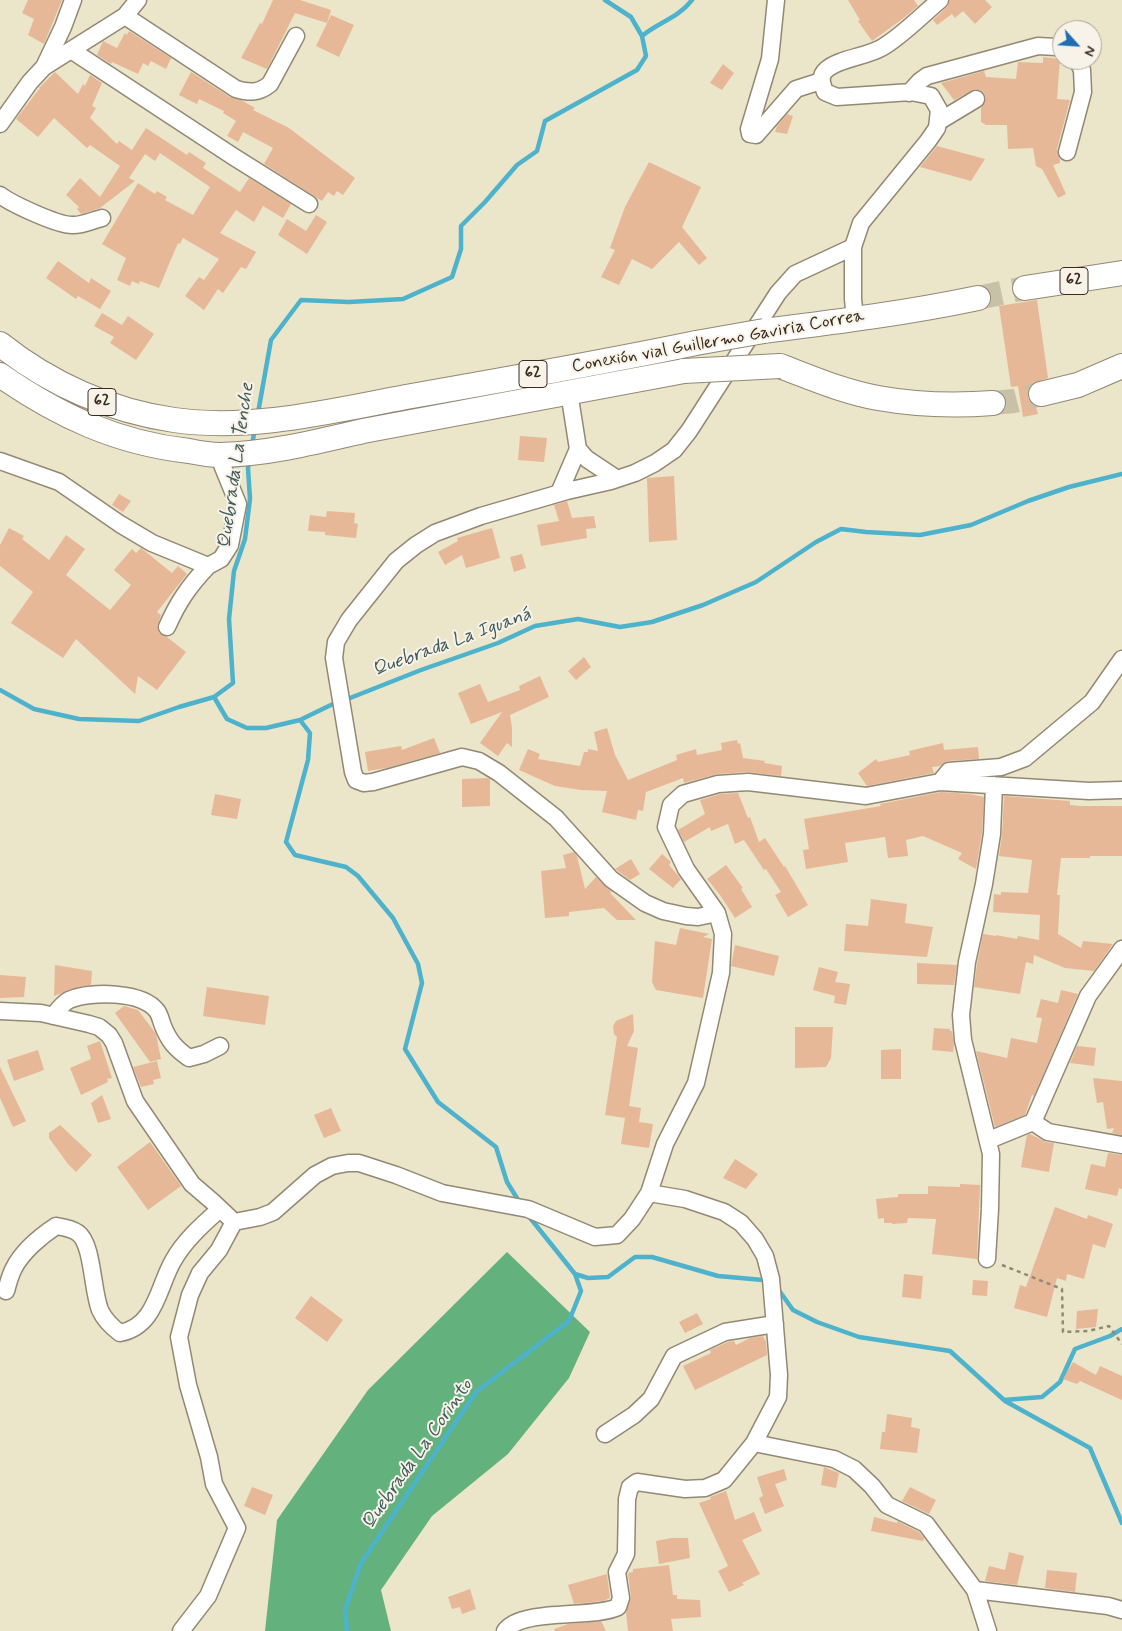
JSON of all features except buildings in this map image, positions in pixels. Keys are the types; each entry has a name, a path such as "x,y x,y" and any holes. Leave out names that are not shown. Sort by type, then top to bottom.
{"highway":[{"name":"62","path":"1025,288 1122,273"},
{"name":"Conexión vial Guillermo Gaviria Correa","path":"0,344 52,380 91,398 132,412 166,418 217,423 294,416 370,404 764,331 855,319 978,298"},
{"name":"Conexión vial Guillermo Gaviria Correa","path":"0,375 34,399 77,421 123,438 170,449 218,455 315,442 363,431 684,371 780,366 827,384 877,398 928,405 960,406 993,403"},
{"path":"1041,394 1078,385 1122,366"}],"street":[{"path":"44,67 63,27 73,0"},
{"path":"0,124 30,82 44,67 125,16 138,0"},
{"path":"776,0 770,59 749,129 750,134 756,135 796,89 821,81"},
{"path":"855,319 853,247 861,224 928,141 937,128 940,110 930,96 909,93 837,97 825,92 821,81 825,71 840,62 859,57 883,47 940,0"},
{"path":"125,16 236,89 246,92 255,92 264,89 270,84 296,36"},
{"path":"909,93 927,76 1038,46 1052,47"},
{"path":"71,50 308,204"},
{"path":"1067,152 1083,92 1082,70"},
{"path":"938,122 976,99"},
{"path":"0,195 7,201 41,216 72,225 102,218"},
{"path":"717,913 698,917 686,916 663,911 645,903 611,879 556,818 499,773 480,761 462,757 373,782 364,783 356,780 337,680 334,658 336,642 349,620 396,561 435,534 481,516 635,473 674,450 689,431 778,293 795,274 853,247"},
{"path":"559,493 578,449 569,392"},
{"path":"578,449 587,459 617,479"},
{"path":"167,627 177,604 191,583 208,566 221,559 230,545 238,504 218,455"},
{"path":"0,461 59,482 120,524 152,543 208,566"},
{"path":"940,782 950,771 1001,767 1025,758 1092,702 1122,660"},
{"path":"234,1222 260,1217 273,1212 315,1175 332,1166 359,1163 442,1192 523,1208 595,1237 617,1235 632,1219 649,1193 665,1144 696,1083 721,974 723,934 717,913 686,869 666,827 671,805 683,794 718,784 748,782 866,796 940,782 1122,790"},
{"path":"987,1259 991,1154 963,1040 961,1016 967,962 984,884 989,851 994,785"},
{"path":"989,1140 1032,1122 1088,996 1122,949"},
{"path":"53,1016 68,1001 101,994 123,995 147,1002 157,1012 175,1049 189,1058 204,1054 220,1046"},
{"path":"0,1011 53,1016 99,1027 109,1035 114,1043 135,1101 192,1184 234,1222"},
{"path":"1032,1122 1048,1132 1122,1145"},
{"path":"505,1631 507,1627 522,1621 566,1613 579,1614 610,1610 618,1606 621,1598 617,1572 626,1554 627,1499 630,1487 637,1482 685,1489 705,1488 724,1480 754,1443 778,1397 779,1375 771,1283 765,1256 755,1239 741,1223 724,1212 685,1199 649,1193"},
{"path":"6,1291 14,1268 41,1236 56,1226 66,1227 78,1232 85,1241 100,1312 111,1326 120,1333 129,1332 152,1312 173,1261 185,1244 220,1209"},
{"path":"181,1631 208,1596 237,1528 214,1484 209,1458 188,1385 179,1337 190,1295 200,1273 219,1250 234,1222"},
{"path":"605,1434 634,1415 650,1399 674,1356 725,1332 775,1324"},
{"path":"754,1443 834,1459 854,1469 872,1486 887,1505 926,1524 975,1590 988,1631"},
{"path":"975,1590 1108,1606 1122,1610"}],"path":[{"path":"987,1259 1062,1289 1063,1332 1088,1331 1108,1326 1122,1344"}],"green space":[{"path":"507,1252 590,1332 569,1378 508,1454 432,1516 381,1590 391,1631 265,1631 277,1520 368,1390"}],"waterway":[{"name":"Quebrada La Tenche","path":"258,413 271,340 301,300 349,302 403,299 452,277 461,249 461,226 517,165 537,151 545,121 637,70 646,56 642,36 631,17 605,0"},
{"path":"642,36 675,16 692,0"},
{"name":"Quebrada La Tenche","path":"252,445 255,428"},
{"name":"Quebrada La Tenche","path":"214,697 233,683 229,619 234,571 245,539 250,499 248,468 250,460"},
{"name":"Quebrada La Iguaná","path":"345,700 421,670 498,643 535,626 578,619 620,627 652,622 703,605 756,582 816,542 841,529 920,535 971,525 1028,501 1069,487 1122,474"},
{"name":"Quebrada La Iguaná","path":"0,690 34,709 79,719 139,721 214,697 227,719 247,728 266,728 300,720 337,702"},
{"path":"300,720 310,733 308,760 286,842 295,855 346,867 358,876 393,918 418,964 422,983 405,1049 438,1102 496,1147 507,1182 520,1203"},
{"path":"527,1214 575,1274 588,1278 608,1277 635,1257 652,1257 718,1276 768,1282"},
{"name":"Quebrada La Corinto","path":"347,1631 345,1610 361,1563 476,1392 569,1321 581,1291 575,1274"},
{"path":"778,1289 793,1310 817,1322 859,1337 950,1351 1004,1400 1042,1397 1060,1382 1075,1349 1110,1336 1122,1329"},
{"path":"1005,1401 1090,1448 1122,1523"}],"tunnel":[{"path":"978,298 1025,288"},
{"path":"993,403 1014,401 1041,394"}]}
